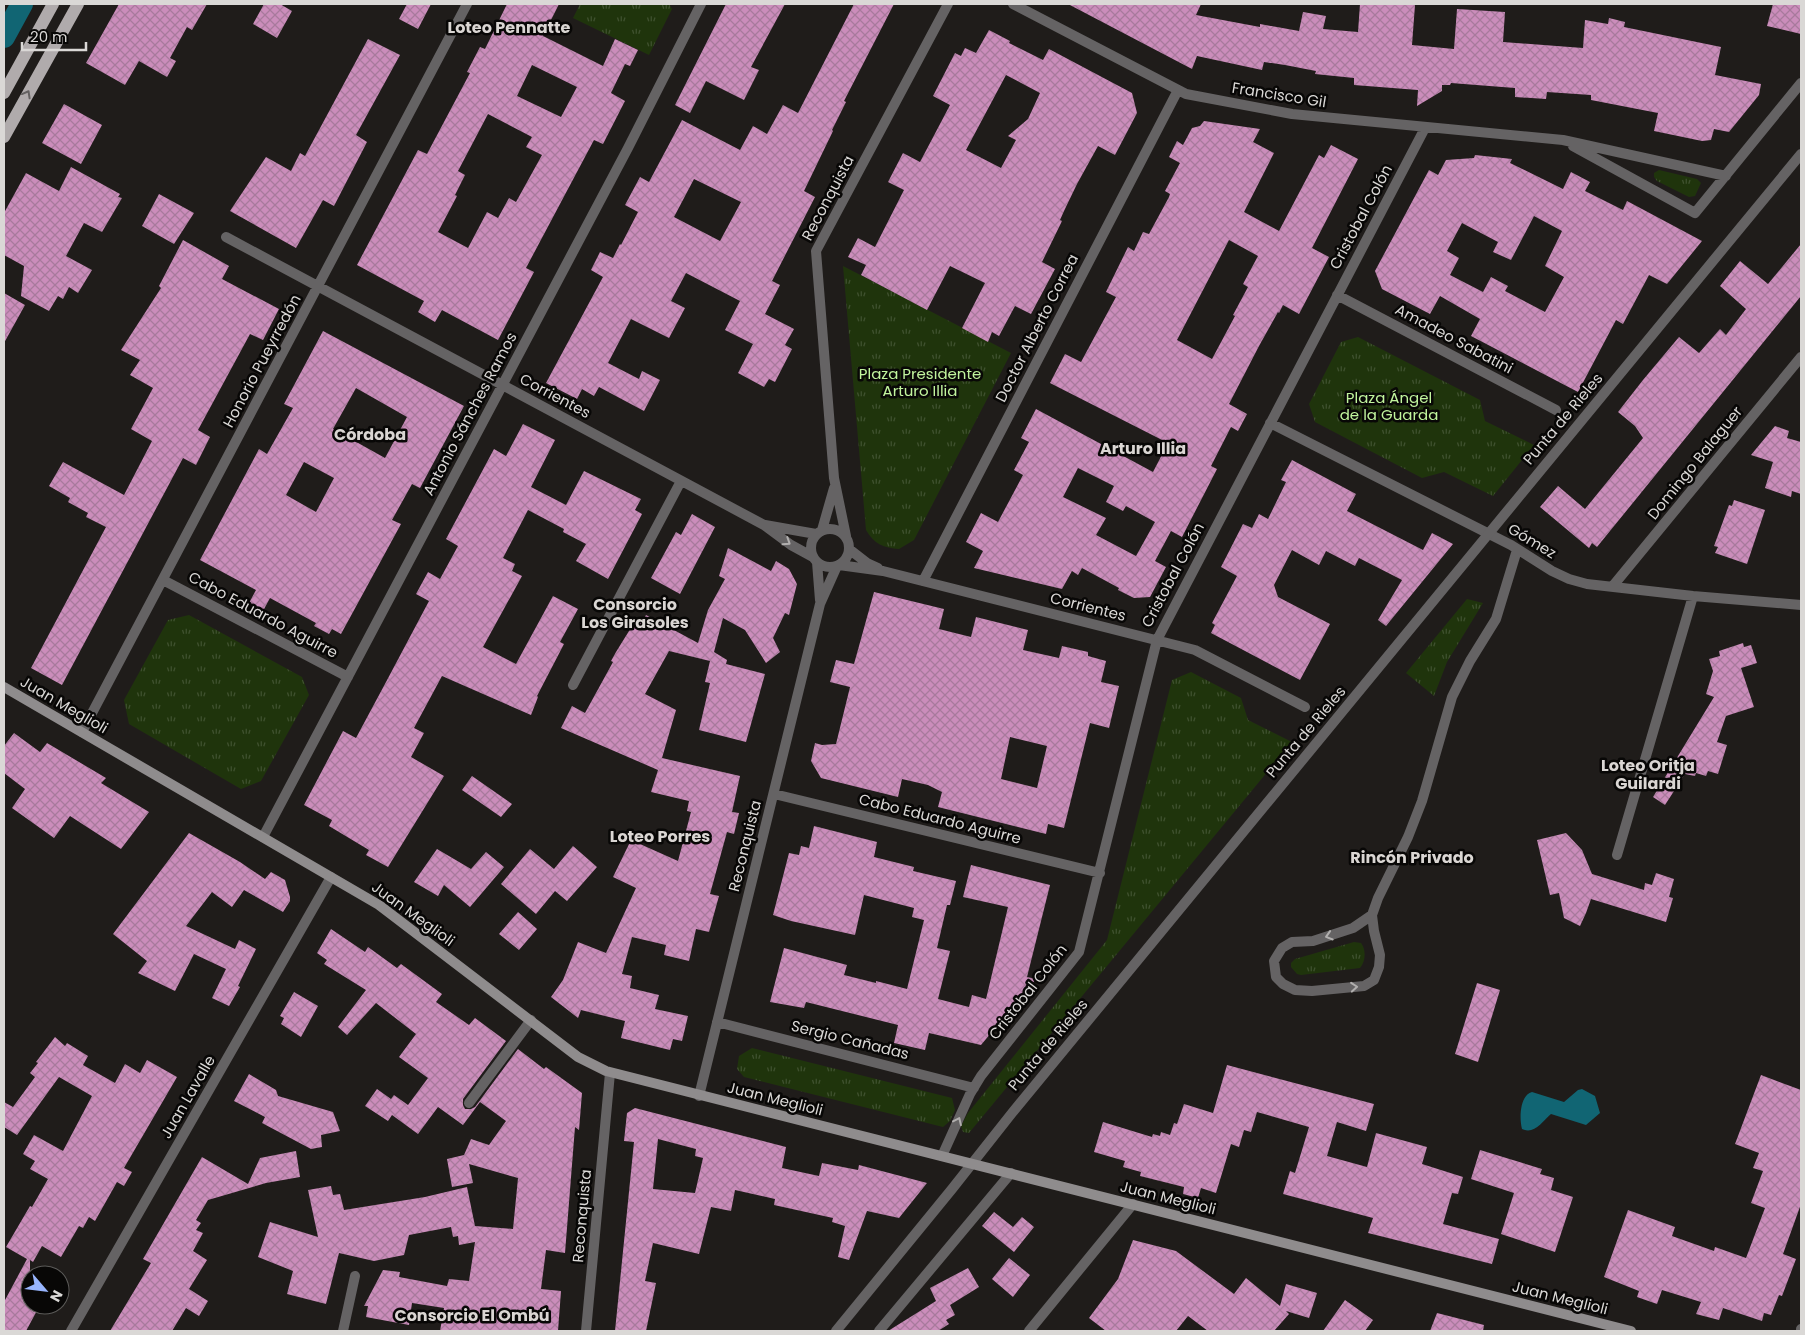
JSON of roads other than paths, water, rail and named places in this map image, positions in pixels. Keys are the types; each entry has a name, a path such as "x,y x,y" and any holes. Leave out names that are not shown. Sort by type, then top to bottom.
{"main road":[{"path":"4,93 53,4"},
{"path":"4,137 78,4"},
{"name":"Juan Meglioli","path":"4,687 393,914 578,1057 596,1068 699,1096 1011,1173 1630,1331"}],"street":[{"name":"Honorio Pueyrredón","path":"82,732 467,4"},
{"name":"Antonio Sánches Ramos","path":"263,837 628,148 701,4"},
{"name":"Reconquista","path":"846,536 835,485 816,252 948,4"},
{"name":"Francisco Gil","path":"1013,4 1186,94 1292,114 1562,140 1726,176 1695,213 1562,140"},
{"path":"1726,176 1801,83"},
{"name":"Doctor Alberto Correa","path":"923,581 1178,90"},
{"name":"Cristobal Colón","path":"942,1156 981,1076 1079,952 1157,640 1425,128"},
{"name":"Punta de Rieles","path":"836,1331 1012,1113 1801,154"},
{"name":"Corrientes","path":"226,237 764,525 791,545 815,559"},
{"name":"Amadeo Sabatini","path":"1337,295 1556,410"},
{"name":"Domingo Balaguer","path":"1612,587 1801,357"},
{"name":"Gómez","path":"1270,423 1488,534 1569,579 1587,584 1693,596 1801,604"},
{"path":"573,685 681,481"},
{"name":"Reconquista","path":"819,532 835,485"},
{"name":"Corrientes","path":"764,525 819,532"},
{"path":"835,529 846,536 849,544 847,557 838,566 826,567 815,559 810,547 813,538 819,532 835,529"},
{"name":"Corrientes","path":"849,549 867,563 883,570 1195,650 1305,707"},
{"path":"1372,915 1348,930 1313,941 1292,942 1282,948 1274,961 1276,977 1283,984 1295,990 1312,991 1364,986 1374,980 1379,967 1380,955 1372,915 1378,898 1408,837 1422,801 1452,697 1470,661 1496,619 1517,550"},
{"name":"Reconquista","path":"815,559 820,604"},
{"name":"Corrientes","path":"838,566 883,570"},
{"name":"Reconquista","path":"699,1096 820,604 838,566"},
{"name":"Cabo Eduardo Aguirre","path":"163,580 348,677"},
{"path":"1617,855 1693,596"},
{"name":"Cabo Eduardo Aguirre","path":"774,794 1100,873"},
{"name":"Juan Lavalle","path":"71,1331 331,877"},
{"path":"469,1103 531,1020"},
{"name":"Sergio Cañadas","path":"717,1022 974,1088"},
{"name":"Reconquista","path":"586,1331 610,1073"},
{"path":"879,1331 1011,1173"},
{"path":"1029,1331 1133,1204"},
{"path":"343,1331 355,1276"}],"water":[{"path":"1582,1089 1595,1096 1600,1113 1586,1125 1551,1114 1534,1129 1522,1129 1521,1108 1528,1094 1532,1092 1564,1102 1578,1090"}],"waterway":[{"path":"4,37 22,4"}],"district":[{"name":"Loteo Pennatte","path":"509,27"},
{"name":"Córdoba","path":"370,434"},
{"name":"Arturo Illia","path":"1143,448"},
{"name":"Consorcio Los Girasoles","path":"635,613"},
{"name":"Loteo Oritja Guilardi","path":"1648,774"},
{"name":"Loteo Porres","path":"660,836"},
{"name":"Rincón Privado","path":"1412,857"},
{"name":"Consorcio El Ombú","path":"472,1315"}],"park label":[{"name":"Plaza Presidente Arturo Illia","path":"920,382"},
{"name":"Plaza Ángel de la Guarda","path":"1389,406"}]}
